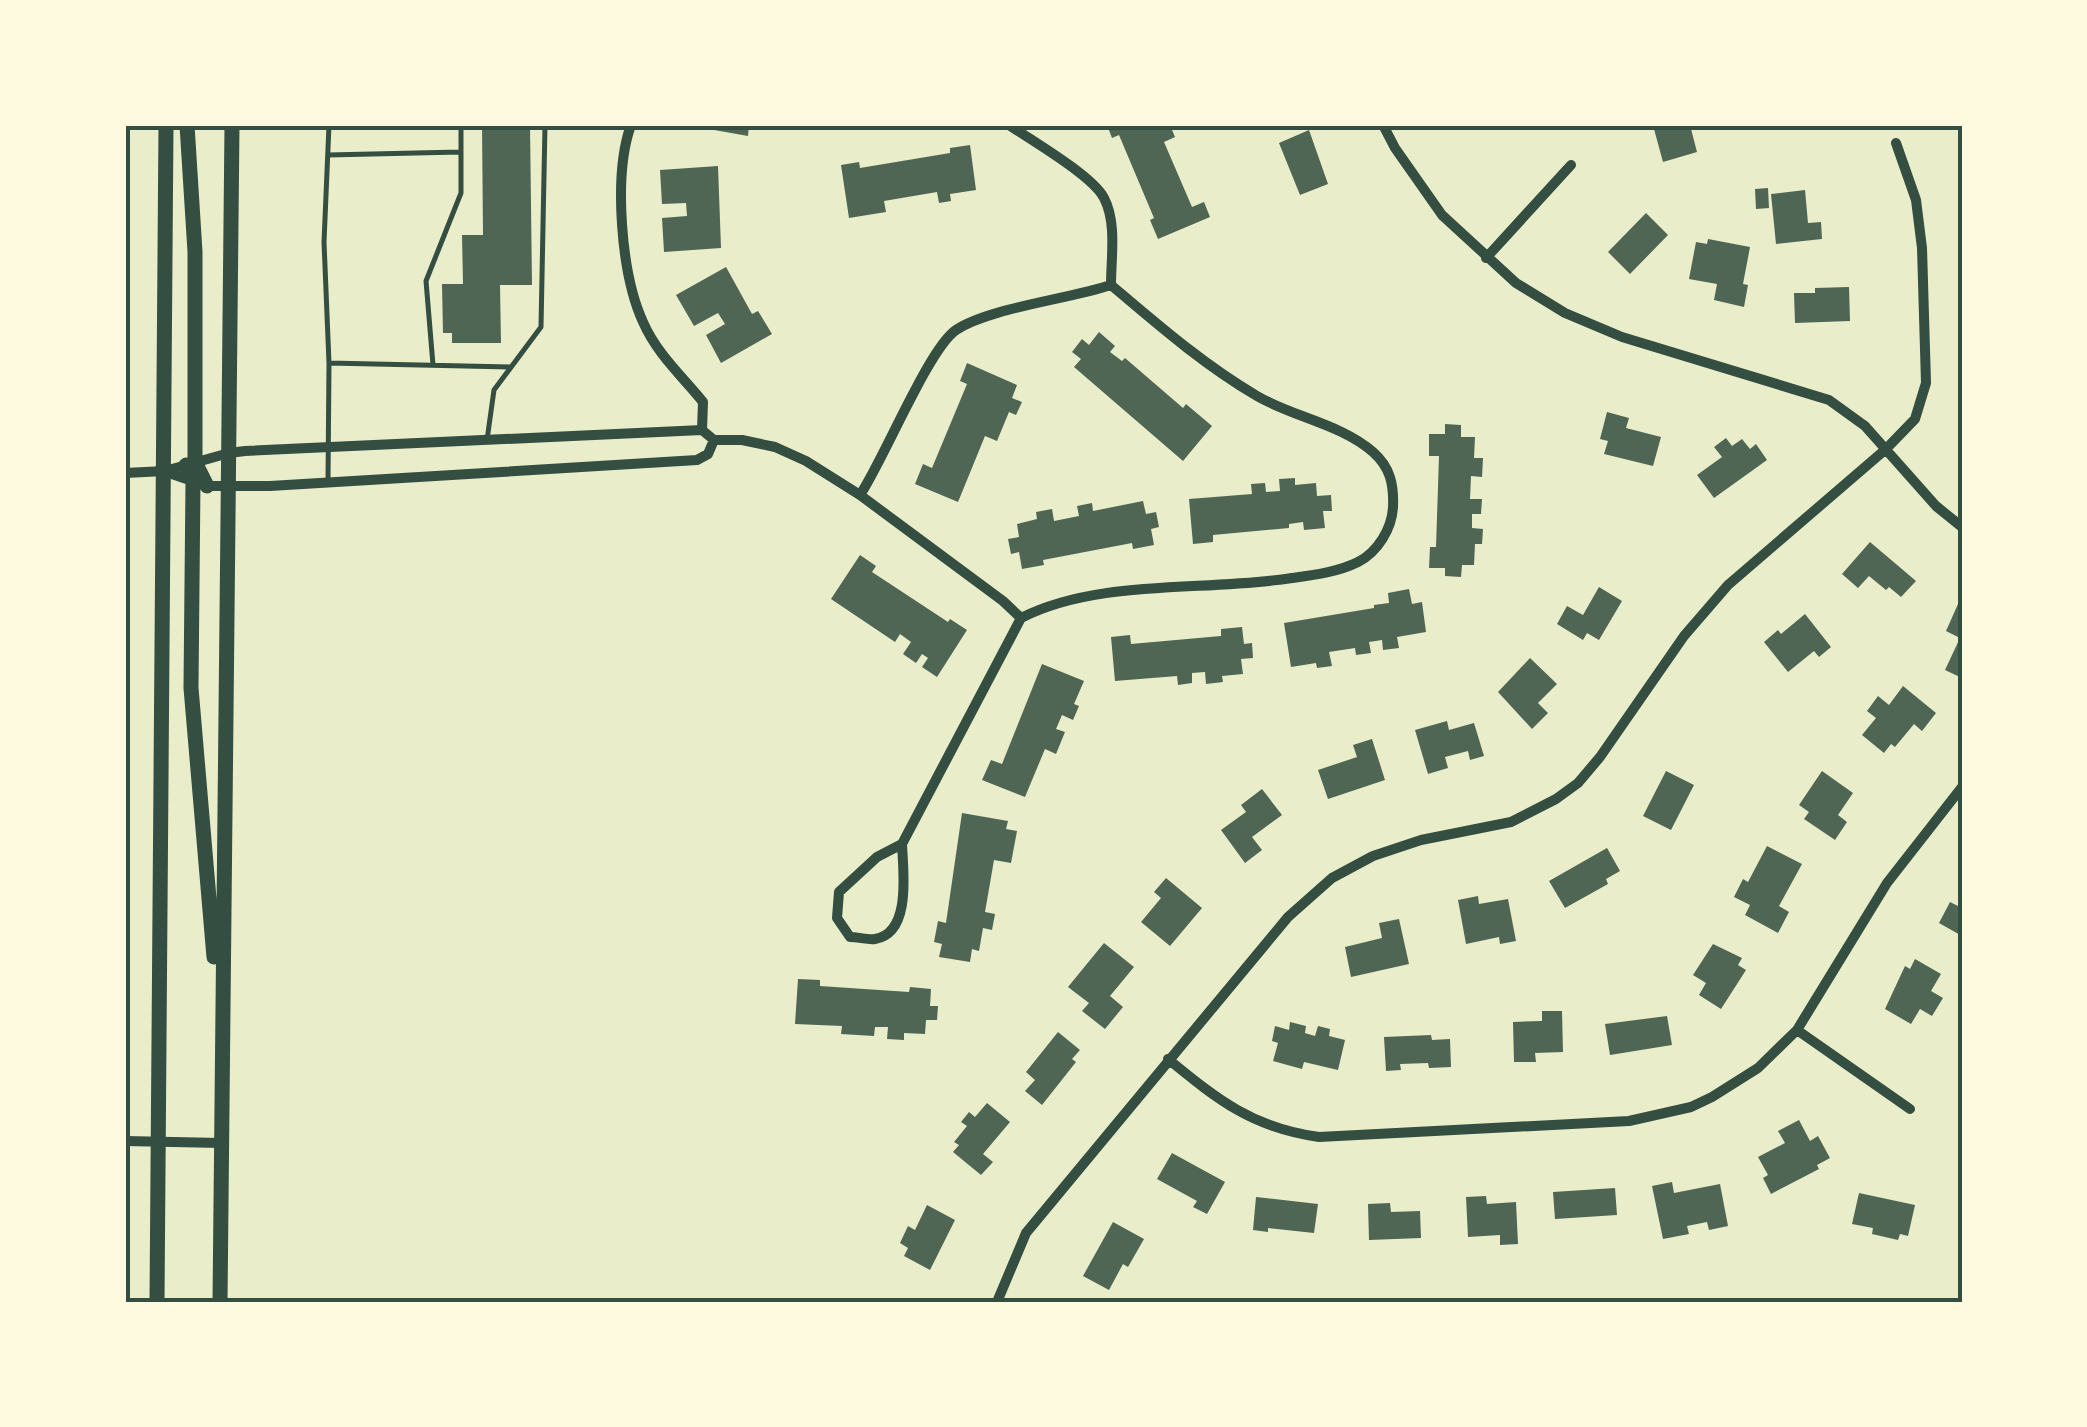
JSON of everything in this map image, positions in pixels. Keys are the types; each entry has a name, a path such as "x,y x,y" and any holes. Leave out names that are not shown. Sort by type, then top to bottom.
{"main road":[{"path":"157,1302 166,125"},
{"path":"187,125 196,252 191,464 200,483 191,688 221,1030"},
{"path":"220,1302 232,125"}],"street":[{"path":"631,125 622,170 633,294 642,322 657,348 703,402 702,430"},
{"path":"1008,125 1093,184 1104,198 1111,226 1111,285"},
{"path":"1382,125 1434,204 1486,258 1536,296 1595,326 1829,400 1865,426 1936,506 1962,526"},
{"path":"997,1302 1026,1233 1288,917 1332,878 1372,856 1405,844 1511,822 1578,783 1684,636 1728,585 1886,450 1915,419 1926,383 1922,248 1913,188 1896,143"},
{"path":"1486,258 1572,165"},
{"path":"860,495 945,339 958,328 978,319 1111,285"},
{"path":"902,844 877,858 839,892 837,918 850,937 876,939 890,932 900,916 902,844 1021,618 1039,609 1117,592 1266,582 1342,569 1362,561 1375,548 1392,519 1394,503 1388,468 1361,442 1286,412 1223,375 1111,285"},
{"path":"125,473 165,472 229,452 702,430 714,440 742,440 776,447 860,495 1004,601 1021,618"},
{"path":"165,472 200,483 228,486 696,460 708,454 714,440"},
{"path":"1168,1059 1232,1110 1272,1128 1319,1137 1648,1118 1691,1108 1758,1068 1797,1030 1887,883 1962,787"},
{"path":"1797,1030 1910,1109"},
{"path":"125,1141 221,1143"}],"lane":[{"path":"328,481 324,242 329,125"},
{"path":"433,366 426,281 460,194 461,125"},
{"path":"486,440 494,390 541,327 545,125"},
{"path":"328,155 461,152"},
{"path":"328,364 512,367"}],"building":[{"path":"482,125 530,125 532,285 500,285 501,343 452,343 452,333 443,333 442,284 463,284 462,235 483,235"},
{"path":"686,125 749,125 748,136"},
{"path":"1107,125 1170,125 1175,137 1164,142 1192,207 1204,202 1210,217 1158,239 1150,220 1154,218 1119,135 1112,138"},
{"path":"1658,125 1690,125 1697,152 1663,162 1654,129"},
{"path":"1309,130 1328,184 1300,195 1279,143"},
{"path":"970,145 976,190 950,194 951,201 939,203 937,192 884,201 886,212 849,218 841,165 859,162 860,168 950,153 950,148"},
{"path":"718,166 721,248 664,252 662,218 687,216 686,203 662,204 660,170"},
{"path":"1768,188 1769,208 1756,209 1755,189"},
{"path":"1805,190 1808,223 1821,222 1822,239 1776,244 1771,194"},
{"path":"1646,213 1668,235 1630,274 1608,252"},
{"path":"1708,239 1750,247 1743,284 1748,285 1744,307 1714,300 1717,284 1689,279 1696,242 1707,244"},
{"path":"726,267 752,314 758,311 772,334 721,363 706,335 725,324 718,313 694,326 676,295"},
{"path":"1849,287 1850,321 1795,323 1794,293"},
{"path":"1099,332 1115,346 1110,352 1122,361 1125,358 1183,408 1186,404 1212,426 1183,461 1074,367 1081,359 1072,352 1082,339 1089,345"},
{"path":"967,363 1017,385 1012,398 1022,402 1016,415 1009,412 997,441 985,436 958,502 915,484 923,464 932,468 967,384 960,381"},
{"path":"1607,412 1629,418 1626,428 1661,437 1653,466 1604,454 1608,441 1600,439"},
{"path":"1445,424 1461,425 1461,437 1475,437 1474,458 1483,458 1482,477 1471,476 1470,499 1482,499 1481,514 1472,514 1472,528 1483,529 1482,544 1475,544 1474,565 1462,565 1461,577 1445,576 1445,568 1429,568 1430,547 1436,547 1439,456 1429,456 1429,434 1445,434"},
{"path":"1726,438 1732,446 1742,439 1750,449 1756,444 1767,460 1714,498 1697,475 1722,457 1714,447"},
{"path":"1295,478 1295,485 1316,483 1317,496 1331,495 1332,511 1323,511 1325,528 1304,530 1303,522 1289,524 1289,528 1213,535 1213,542 1193,544 1189,499 1252,494 1251,484 1265,483 1266,492 1280,491 1279,479"},
{"path":"1143,501 1146,514 1156,512 1159,527 1151,529 1154,545 1133,549 1132,543 1043,560 1044,565 1022,569 1019,552 1011,554 1008,539 1019,537 1017,524 1037,519 1036,512 1052,509 1054,521 1079,516 1077,506 1092,503 1093,511"},
{"path":"1870,542 1916,581 1901,597 1869,576 1858,588 1842,574"},
{"path":"860,555 876,566 872,572 948,622 950,619 967,630 937,677 922,667 928,658 922,654 916,663 903,654 911,642 900,634 895,642 831,599"},
{"path":"1599,587 1622,601 1599,640 1587,633 1583,640 1557,624 1567,606 1583,615"},
{"path":"1409,589 1412,604 1422,602 1426,632 1397,637 1399,648 1383,650 1382,640 1369,642 1371,653 1356,655 1355,648 1329,652 1332,666 1317,668 1316,663 1291,667 1284,623 1374,608 1389,603 1388,593"},
{"path":"1958,604 1962,606 1962,678 1945,670 1960,638 1946,631"},
{"path":"1805,614 1831,647 1819,657 1814,651 1788,672 1764,642"},
{"path":"1242,627 1244,644 1252,643 1253,658 1241,659 1243,674 1222,676 1223,682 1206,684 1205,672 1192,673 1192,683 1178,685 1177,676 1115,681 1111,637 1130,635 1131,644 1221,636 1221,629"},
{"path":"1530,658 1557,684 1538,703 1548,713 1532,729 1498,692"},
{"path":"1042,664 1084,681 1074,704 1079,706 1073,720 1062,715 1056,729 1065,732 1056,754 1045,749 1025,797 982,780 991,760 1002,764"},
{"path":"1903,686 1936,713 1922,731 1914,724 1895,747 1891,744 1884,753 1862,735 1876,718 1867,711 1878,696 1889,705"},
{"path":"1447,721 1449,730 1474,723 1484,756 1470,760 1468,751 1445,757 1448,768 1428,774 1415,730"},
{"path":"1372,739 1385,780 1328,799 1318,770 1357,757 1353,745"},
{"path":"1666,771 1694,785 1671,830 1643,816"},
{"path":"1822,771 1853,793 1838,815 1847,822 1835,840 1804,819 1809,812 1799,805"},
{"path":"1262,789 1282,815 1252,837 1262,850 1245,863 1221,830 1246,812 1241,805"},
{"path":"962,813 1008,821 1006,829 1017,831 1011,863 994,860 985,912 995,914 992,930 983,928 979,951 972,949 970,962 939,957 942,944 934,942 938,921 946,923"},
{"path":"1767,846 1802,864 1779,906 1789,912 1778,933 1745,915 1750,905 1734,897 1743,879 1748,882"},
{"path":"1607,848 1620,871 1606,879 1608,884 1565,908 1549,881"},
{"path":"1166,878 1202,908 1170,946 1141,922 1161,898 1154,892"},
{"path":"1478,896 1479,904 1508,899 1516,941 1500,944 1499,937 1466,944 1458,900"},
{"path":"1962,898 1962,936 1939,923 1950,902 1958,906"},
{"path":"1399,919 1409,964 1351,977 1345,947 1382,938 1379,923"},
{"path":"1104,943 1134,967 1110,996 1123,1007 1105,1029 1082,1011 1089,1003 1068,987"},
{"path":"1713,944 1742,958 1738,965 1746,970 1721,1009 1699,995 1706,983 1693,975"},
{"path":"1915,959 1941,974 1931,991 1943,998 1932,1016 1920,1009 1911,1024 1885,1009 1905,966 1910,969"},
{"path":"798,979 820,980 820,986 909,992 910,987 931,989 930,1006 938,1006 937,1020 926,1020 925,1034 904,1033 904,1040 887,1039 888,1027 875,1027 874,1036 841,1034 842,1026 795,1024"},
{"path":"1542,1011 1562,1011 1563,1052 1535,1053 1536,1062 1514,1062 1513,1022 1542,1021"},
{"path":"1667,1016 1672,1045 1610,1055 1605,1024"},
{"path":"1290,1022 1306,1026 1305,1033 1315,1036 1318,1026 1330,1029 1329,1036 1345,1040 1338,1070 1304,1062 1302,1069 1273,1061 1278,1043 1272,1041 1275,1026 1289,1030"},
{"path":"1058,1032 1080,1050 1072,1059 1076,1062 1042,1105 1025,1091 1035,1080 1026,1072"},
{"path":"1431,1035 1432,1040 1450,1039 1451,1067 1400,1064 1401,1070 1386,1071 1384,1037"},
{"path":"987,1103 1010,1122 983,1154 993,1162 981,1175 953,1152 959,1145 954,1142 967,1126 961,1122 969,1112 975,1117"},
{"path":"1799,1120 1810,1141 1818,1136 1830,1158 1817,1165 1819,1169 1771,1194 1763,1178 1768,1175 1758,1157 1785,1143 1778,1131"},
{"path":"1172,1153 1225,1182 1207,1214 1193,1207 1197,1201 1157,1179"},
{"path":"1672,1182 1674,1193 1720,1184 1728,1226 1709,1230 1707,1222 1687,1226 1689,1234 1663,1239 1652,1186"},
{"path":"1615,1188 1617,1215 1555,1219 1553,1192"},
{"path":"1859,1193 1915,1205 1908,1236 1900,1234 1898,1240 1872,1234 1873,1228 1852,1224"},
{"path":"1486,1196 1487,1204 1516,1202 1518,1244 1500,1245 1500,1235 1468,1237 1466,1197"},
{"path":"1256,1197 1318,1204 1314,1233 1253,1230"},
{"path":"1390,1203 1391,1212 1420,1211 1421,1238 1369,1240 1368,1204"},
{"path":"927,1205 955,1220 930,1270 904,1256 908,1248 900,1243 908,1226 915,1230"},
{"path":"1113,1222 1144,1239 1128,1267 1123,1264 1109,1290 1083,1276"}]}
